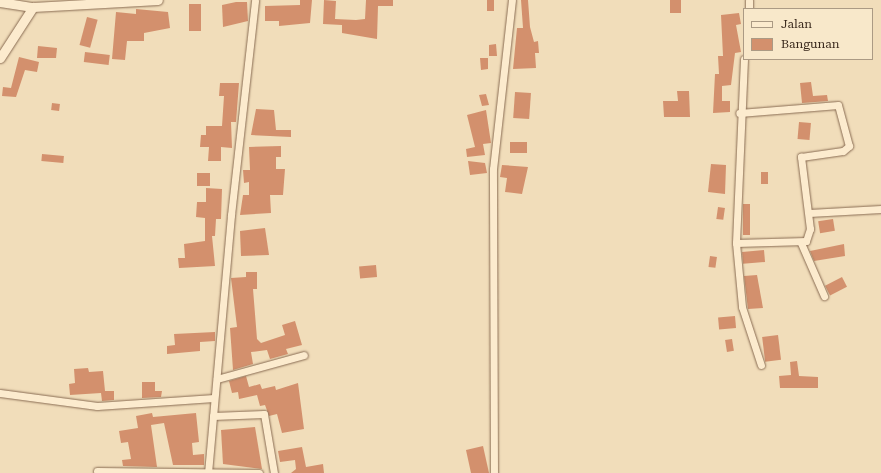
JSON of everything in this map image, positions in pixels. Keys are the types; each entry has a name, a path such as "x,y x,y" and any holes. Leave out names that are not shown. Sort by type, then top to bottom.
{"street":[{"path":"0,2 32,7 158,0"},
{"path":"208,472 230,215 255,0"},
{"path":"494,473 493,169 512,0"},
{"path":"0,58 32,7"},
{"path":"744,60 739,113 736,243 742,307 761,365"},
{"path":"736,243 802,243 810,236 809,213 802,157 847,150 840,107 739,113"},
{"path":"809,213 881,209"},
{"path":"802,243 824,296"},
{"path":"217,379 304,355"},
{"path":"0,393 97,406 214,398"},
{"path":"213,416 264,414 274,473"},
{"path":"96,471 259,473"}],"building":[{"path":"300,0 312,0 310,23 279,26 279,21 265,21 265,6 300,5"},
{"path":"324,0 336,1 335,19 365,19 366,0 393,0 393,6 378,6 377,39 342,33 342,25 323,24"},
{"path":"487,0 494,0 494,11 487,11"},
{"path":"521,0 528,0 530,27 534,42 538,41 539,53 535,53 536,68 513,69 517,28 523,28"},
{"path":"670,0 681,0 681,13 670,13"},
{"path":"236,2 247,2 248,21 223,27 222,5"},
{"path":"189,4 201,4 201,31 189,31"},
{"path":"136,9 168,12 170,28 144,33 144,41 127,41 125,60 112,59 116,12 136,14"},
{"path":"739,13 741,24 736,25 741,52 735,53 731,85 722,86 722,101 730,101 730,112 713,113 715,74 719,74 718,56 723,56 721,15"},
{"path":"87,17 98,20 90,48 79,45"},
{"path":"496,44 497,56 489,56 489,45"},
{"path":"38,46 57,48 56,58 37,58"},
{"path":"85,52 110,55 109,65 84,62"},
{"path":"19,57 39,62 37,72 25,70 16,97 2,96 3,87 11,88"},
{"path":"480,58 488,58 488,69 481,70"},
{"path":"811,82 813,96 827,95 828,101 802,103 800,83"},
{"path":"220,83 239,83 236,122 231,122 232,148 221,147 221,161 208,161 209,147 200,147 201,135 206,135 206,126 222,126 224,96 219,96"},
{"path":"677,91 689,91 690,117 664,117 663,101 678,101"},
{"path":"515,92 531,93 529,119 513,118"},
{"path":"486,94 489,105 482,106 479,95"},
{"path":"52,103 60,104 59,111 51,110"},
{"path":"256,109 274,110 276,130 291,130 291,137 251,135"},
{"path":"486,110 491,143 483,144 485,155 467,157 466,149 475,147 467,115"},
{"path":"799,122 811,123 809,140 798,139"},
{"path":"510,142 527,142 527,153 510,153"},
{"path":"281,146 281,157 276,157 276,169 285,169 283,195 270,195 271,213 240,215 243,195 249,195 249,182 244,183 243,170 250,170 249,147"},
{"path":"42,154 64,156 63,163 41,161"},
{"path":"468,161 485,163 487,173 470,175"},
{"path":"711,164 726,165 725,194 708,192"},
{"path":"502,165 528,167 522,194 505,192 507,178 500,177"},
{"path":"761,172 768,172 768,184 761,184"},
{"path":"197,173 210,173 210,186 197,186"},
{"path":"206,188 222,189 221,219 216,219 215,236 212,236 215,266 179,268 178,258 185,258 184,244 205,241 205,218 196,217 197,202 206,202"},
{"path":"743,204 750,204 750,235 743,235"},
{"path":"718,207 725,208 723,220 716,219"},
{"path":"833,219 835,231 820,233 818,221"},
{"path":"265,228 269,255 241,256 240,231"},
{"path":"844,244 845,256 814,261 810,251"},
{"path":"764,250 765,262 743,264 742,252"},
{"path":"710,256 717,257 715,268 708,267"},
{"path":"376,265 377,277 360,278 359,266"},
{"path":"246,272 257,272 257,289 253,289 257,339 261,343 285,335 282,325 295,321 302,345 286,349 288,354 270,359 267,350 251,352 253,364 233,370 230,328 237,327 231,278 246,277"},
{"path":"757,275 763,308 748,309 744,276"},
{"path":"842,277 847,287 830,295 825,286"},
{"path":"735,316 736,328 719,329 718,317"},
{"path":"215,332 215,341 200,342 200,351 167,354 167,346 175,345 174,334"},
{"path":"778,335 781,360 765,362 762,337"},
{"path":"732,339 734,351 727,352 725,340"},
{"path":"797,361 799,376 818,377 818,388 780,388 779,376 791,375 790,362"},
{"path":"88,368 89,372 103,371 105,391 114,391 114,400 102,401 101,393 70,395 69,384 75,383 74,369"},
{"path":"246,376 249,387 260,384 262,389 275,386 276,390 298,383 304,429 282,433 277,414 269,416 265,405 260,406 257,395 239,399 238,392 232,393 229,381"},
{"path":"142,382 155,382 155,391 162,391 161,397 142,398"},
{"path":"152,413 153,417 196,413 199,442 192,443 193,455 204,454 204,465 173,465 164,423 151,425 157,467 123,466 122,460 131,459 128,442 121,443 119,431 138,428 136,416"},
{"path":"255,427 262,469 223,464 221,430"},
{"path":"483,446 489,473 471,473 466,450"},
{"path":"302,447 306,467 323,464 324,473 291,473 296,469 295,460 280,462 278,451"}]}
